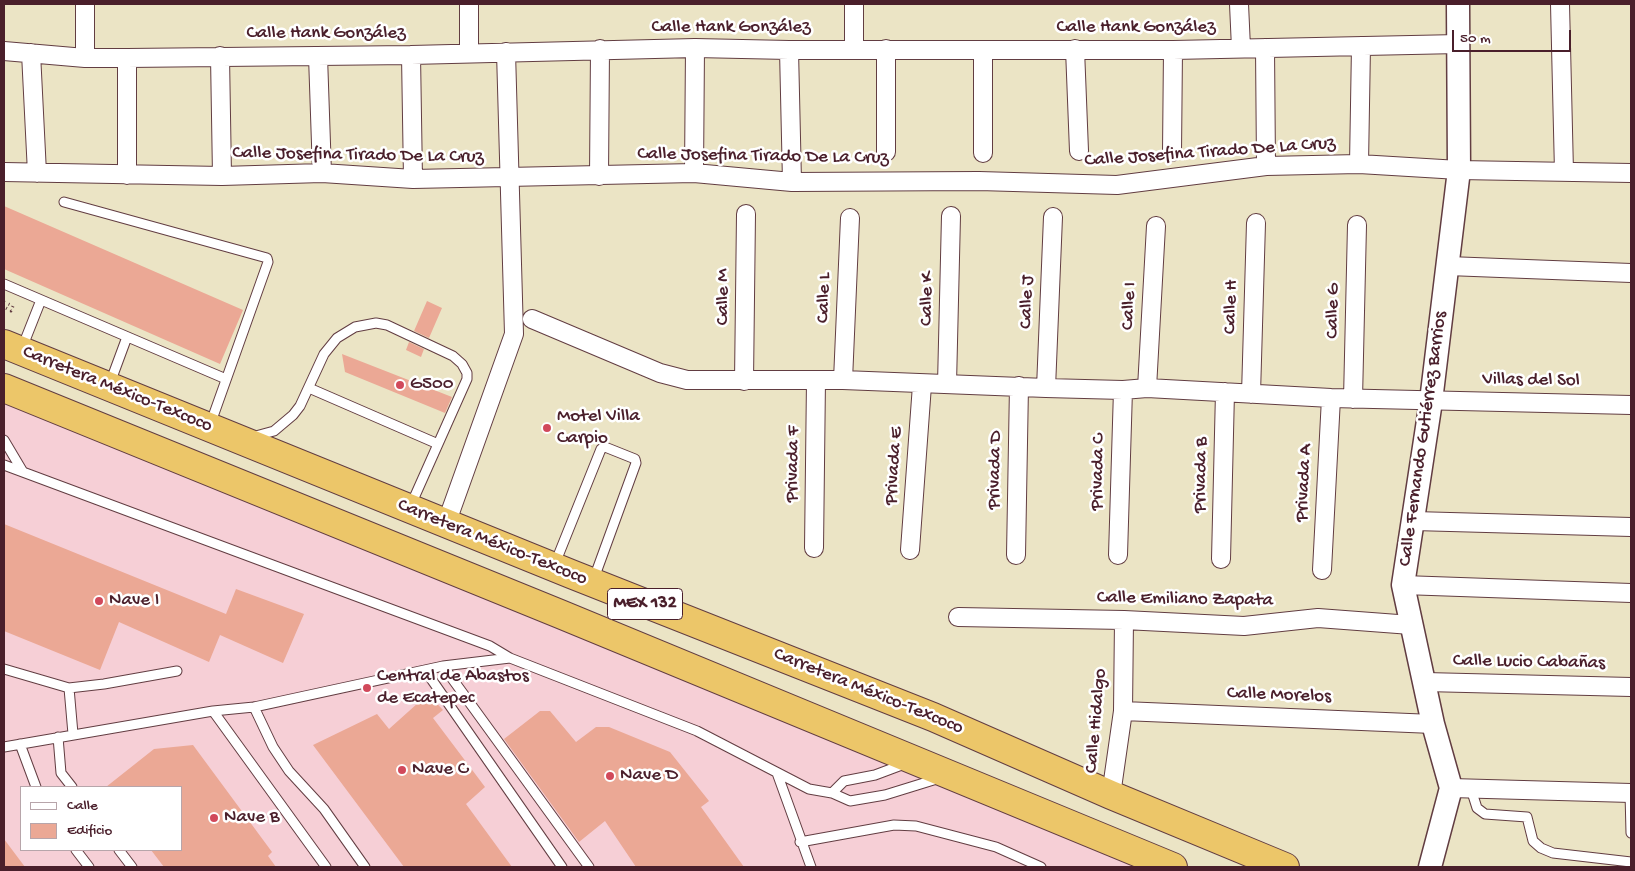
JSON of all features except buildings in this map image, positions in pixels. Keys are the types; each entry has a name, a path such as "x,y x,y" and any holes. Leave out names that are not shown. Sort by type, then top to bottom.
{"highway":[{"name":"Carretera México-Texcoco","path":"12,347 582,579 933,717 1111,795 1286,867"},
{"name":"Carretera México-Texcoco","path":"4,388 596,628 1173,867"},
{"path":"560,614 572,608 578,598 578,585 582,579 597,594 589,604 588,617 596,628"}],"street":[{"path":"85,4 85,58"},
{"path":"469,4 469,53"},
{"path":"854,4 854,50"},
{"path":"1239,4 1241,48"},
{"name":"Calle Fernando Gutiérrez Barrios","path":"1458,4 1459,170 1448,266 1404,585 1433,724 1461,789"},
{"path":"1560,4 1564,172"},
{"name":"Calle Hank González","path":"4,52 85,58 127,58 411,55 695,48 789,50 1172,50 1459,44"},
{"path":"1360,164 1361,46"},
{"path":"694,173 695,48"},
{"path":"1265,48 1266,166"},
{"path":"599,176 600,49"},
{"path":"886,49 886,152"},
{"path":"1074,49 1079,151"},
{"path":"789,50 792,182"},
{"path":"983,50 984,154"},
{"path":"1172,50 1172,152"},
{"path":"446,524 514,334 506,52"},
{"path":"31,53 37,173"},
{"path":"411,55 413,178"},
{"path":"220,56 222,176"},
{"path":"318,56 322,173"},
{"path":"127,58 127,175"},
{"name":"Calle Josefina Tirado De La Cruz","path":"4,172 222,176 322,173 413,178 511,178 694,173 792,182 979,181 1117,185 1266,166 1360,164 1459,170 1631,173"},
{"name":"Calle M","path":"744,381 746,214"},
{"name":"Calle K","path":"947,384 951,216"},
{"name":"Calle J","path":"1046,388 1053,217"},
{"name":"Calle L","path":"843,380 850,218"},
{"name":"Calle H","path":"1251,394 1256,223"},
{"name":"Calle G","path":"1353,399 1357,225"},
{"name":"Calle I","path":"1147,388 1156,226"},
{"path":"1448,266 1631,273"},
{"name":"Villas del Sol","path":"532,319 674,377 687,380 843,380 1046,388 1123,390 1147,388 1353,399 1631,405"},
{"name":"Privada F","path":"815,549 816,380"},
{"name":"Privada E","path":"910,550 922,384"},
{"name":"Privada D","path":"1016,555 1019,386"},
{"name":"Privada C","path":"1118,555 1123,390"},
{"name":"Privada B","path":"1221,559 1225,392"},
{"name":"Privada A","path":"1322,570 1331,398"},
{"path":"1414,521 1631,527"},
{"path":"1404,585 1631,593"},
{"name":"Calle Emiliano Zapata","path":"958,617 1124,620 1244,626 1318,618 1411,625"},
{"name":"Calle Hidalgo","path":"1111,795 1123,711 1124,620"},
{"name":"Calle Lucio Cabañas","path":"1425,682 1631,687"},
{"name":"Calle Morelos","path":"1123,711 1433,724"},
{"path":"1430,867 1461,789 1631,793"}],"lane":[{"path":"64,202 267,258 268,262 208,427"},
{"path":"4,284 226,379"},
{"path":"12,347 41,300"},
{"path":"235,438 264,434 284,424 300,406 324,354 337,338 360,326 387,325 454,356 465,368 467,379 409,509"},
{"path":"108,386 127,337"},
{"path":"308,388 438,444"},
{"path":"4,440 23,472"},
{"path":"605,447 635,459 636,463 582,579 601,449 605,447"},
{"path":"4,465 490,646 510,658 697,731 809,789 832,793 850,801 885,796 949,774"},
{"path":"4,746 213,711 254,707 443,666 510,658"},
{"path":"443,666 589,867"},
{"path":"4,669 69,688 177,671"},
{"path":"425,670 562,867"},
{"path":"69,688 73,734"},
{"path":"254,707 273,747 289,771 324,810 366,867"},
{"path":"213,711 326,867"},
{"path":"58,737 62,773 71,786"},
{"path":"20,744 36,786"},
{"path":"832,793 844,781 874,776 914,760"},
{"path":"777,773 800,842 811,867"},
{"path":"1461,789 1476,808 1485,814 1527,817 1533,841 1541,848 1553,853 1631,862"},
{"path":"1631,793 1631,833"},
{"path":"800,842 894,825 916,826 996,848 1041,867"},
{"path":"77,851 89,867"},
{"path":"119,851 132,867"}],"path":[{"path":"4,302 13,306 11,311 4,307"}],"shaded area":[{"name":"Central de Abastos de Ecatepec","path":"4,388 1148,867 4,867"}],"place":[{"name":"G500","path":"400,385"},
{"name":"Motel Villa Carpio","path":"547,428"},
{"name":"Nave I","path":"99,601"},
{"name":"Central de Abastos de Ecatepec","path":"367,688"},
{"name":"Nave C","path":"402,770"},
{"name":"Nave D","path":"610,776"},
{"name":"Nave B","path":"214,818"}]}
